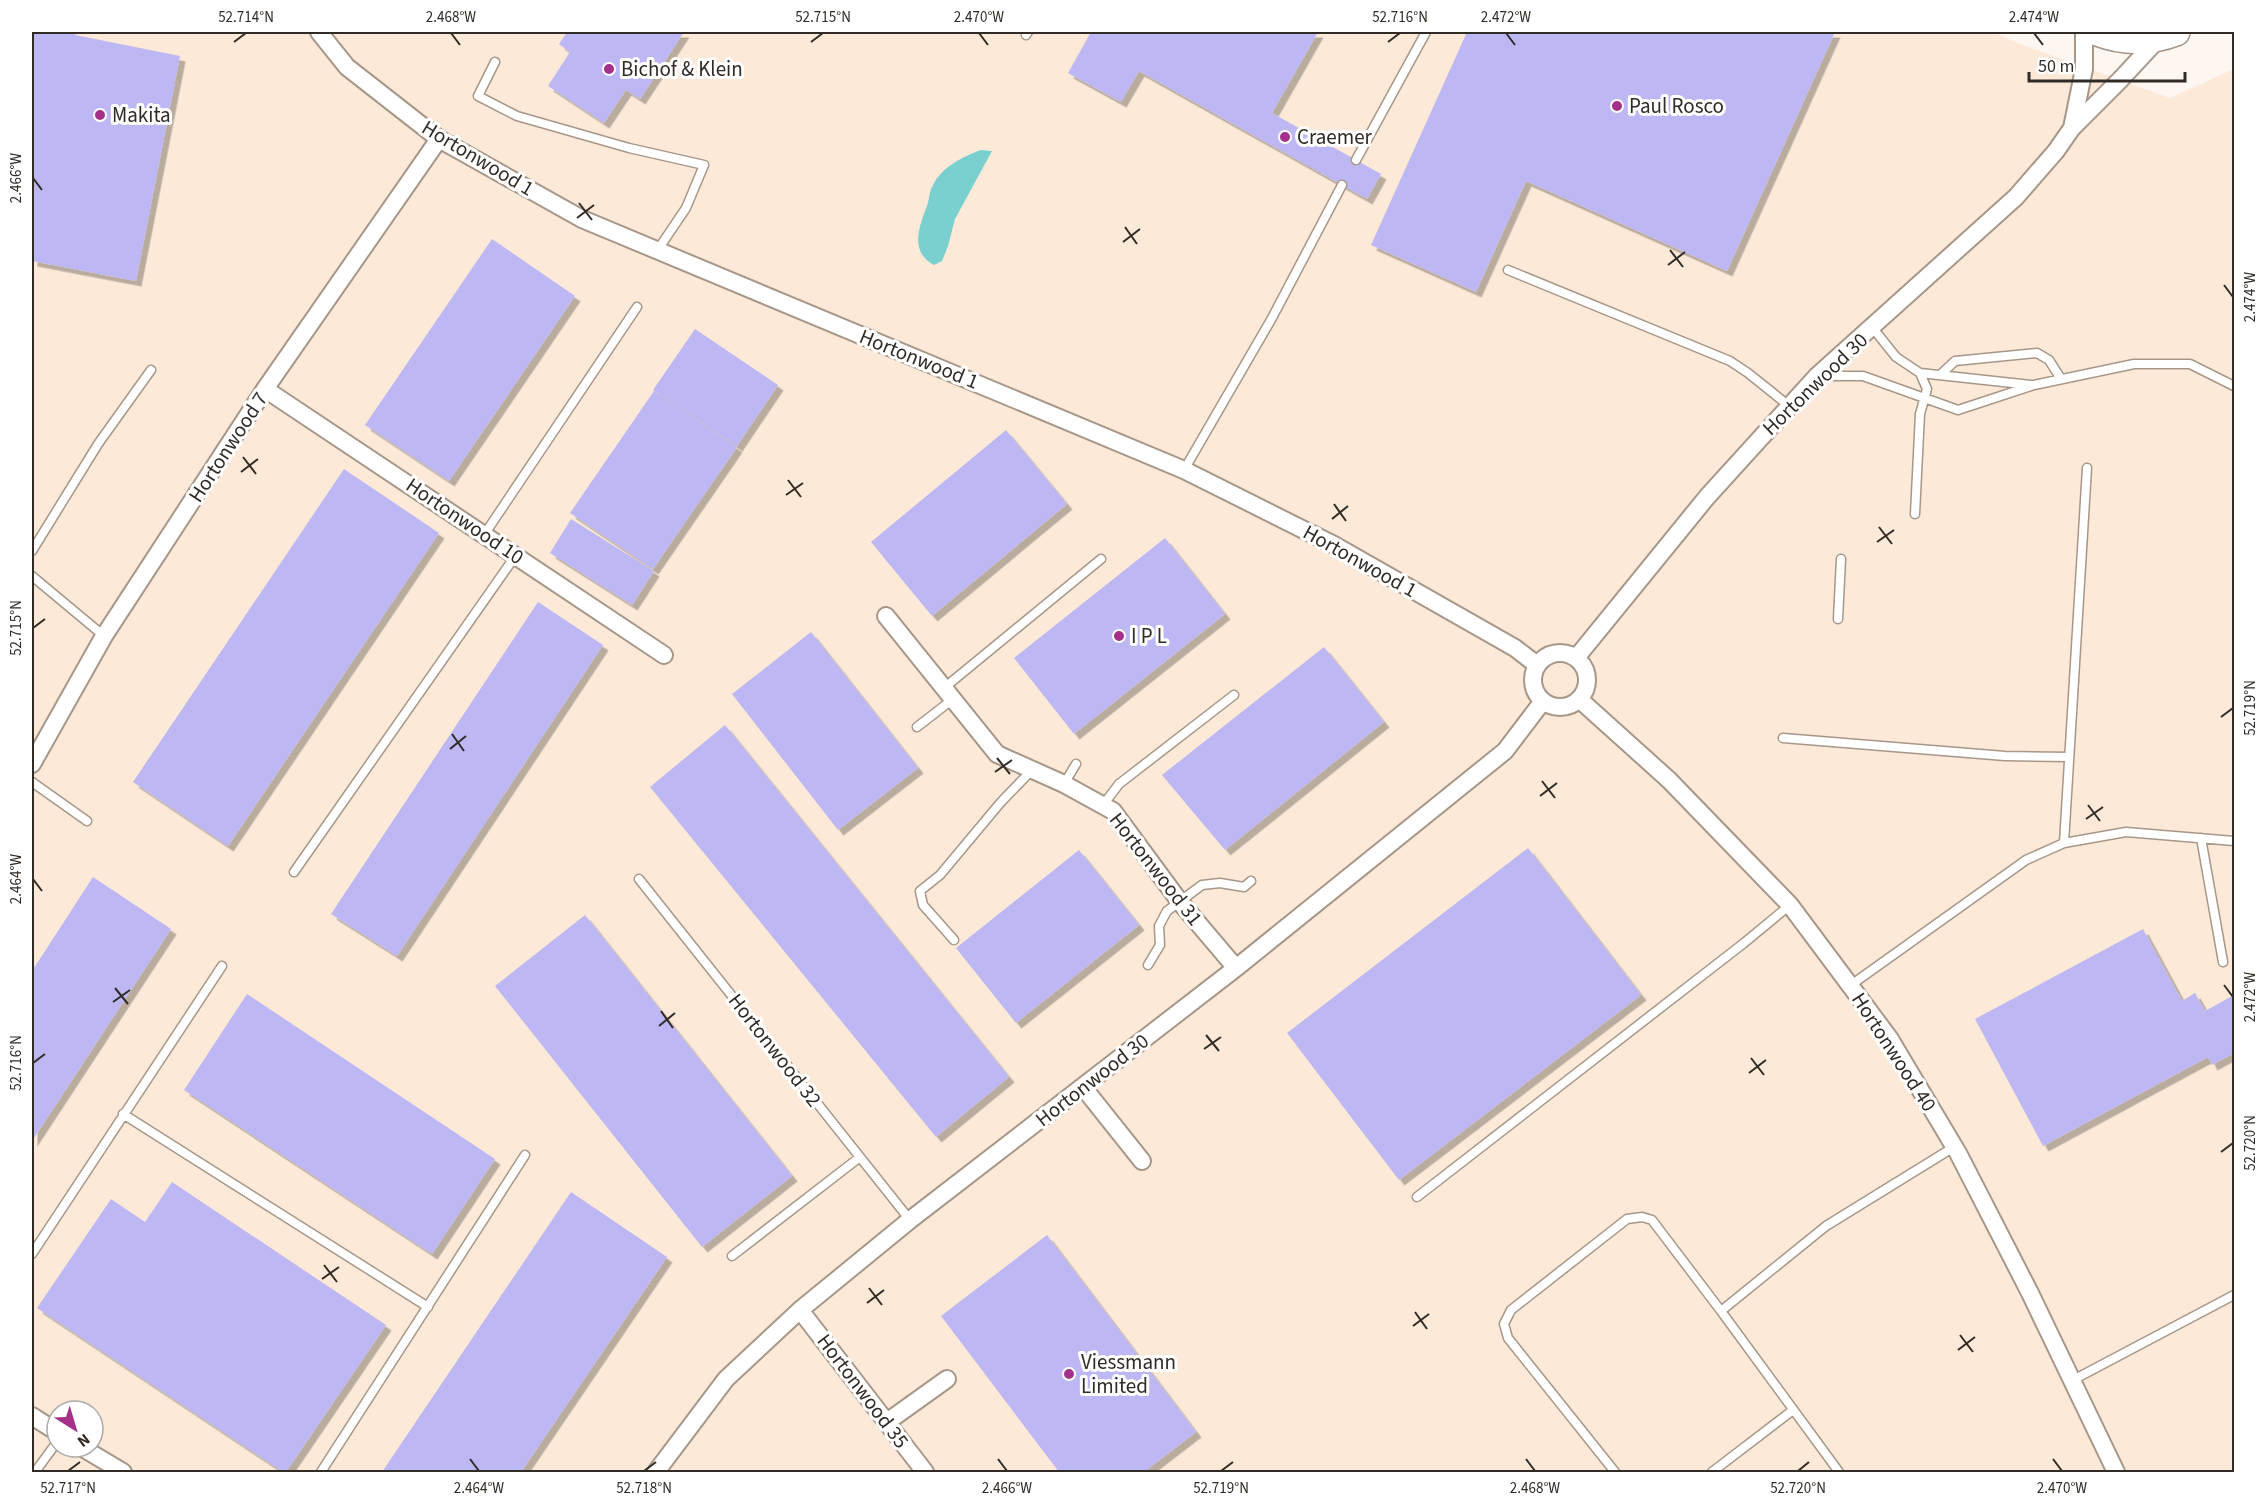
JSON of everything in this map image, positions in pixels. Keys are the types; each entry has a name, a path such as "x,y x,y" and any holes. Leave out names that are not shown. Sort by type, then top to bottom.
{"main road":[{"path":"2097,32 2133,40 2168,35"}],"street":[{"name":"Hortonwood 1","path":"319,32 347,67 439,139 582,219 1184,470 1334,545 1515,648 1537,665"},
{"name":"Hortonwood 30","path":"2072,128 2084,69 2084,32"},
{"name":"Hortonwood 30","path":"1576,658 1707,496 1788,405 1817,375 2016,197 2056,151 2072,128 2168,35"},
{"name":"Hortonwood 7","path":"32,764 104,636 265,388 439,139"},
{"name":"Hortonwood 10","path":"265,388 664,655"},
{"name":"Hortonwood 31","path":"886,616 998,753 1064,784 1113,811 1180,902 1236,968"},
{"path":"1559,652 1576,658 1586,673 1587,683 1584,692 1572,704 1557,707 1543,701 1534,688 1533,672 1537,665 1550,654 1559,652"},
{"name":"Hortonwood 40","path":"1579,699 1669,780 1790,905 1890,1039 1954,1147 2025,1283 2116,1473"},
{"name":"Hortonwood 30","path":"656,1473 726,1379 800,1310 910,1220 1236,968 1505,751 1543,701"},
{"path":"1083,1087 1142,1161"},
{"name":"Hortonwood 35","path":"800,1310 925,1473"},
{"path":"886,1422 947,1379"},
{"path":"32,1416 45,1424"},
{"path":"100,1459 123,1473"}],"lane":[{"path":"1356,160 1426,32"},
{"path":"495,62 478,96 517,116 629,148 704,165 686,208 657,251"},
{"path":"1184,470 1272,318 1342,185"},
{"path":"1508,270 1730,361 1788,405"},
{"path":"484,535 637,307"},
{"path":"1872,327 1896,357 1920,373 2034,385"},
{"path":"1940,375 1955,361 2037,352 2049,360 2061,379"},
{"path":"1817,375 1863,376 1958,410 2034,385 2134,364 2190,364 2235,386"},
{"path":"32,551 98,444 151,370"},
{"path":"1915,514 1920,414 1927,389 1920,373"},
{"path":"2064,843 2087,468"},
{"path":"294,872 516,555"},
{"path":"917,727 949,693 1101,559"},
{"path":"1838,619 1841,559"},
{"path":"32,576 104,636"},
{"path":"1103,805 1119,784 1234,695"},
{"path":"1783,738 2005,756 2069,758"},
{"path":"1064,784 1076,764"},
{"path":"954,940 923,905 920,891 940,875 1001,802 1032,770"},
{"path":"32,782 87,821"},
{"path":"1851,985 2026,860 2064,843 2126,832 2235,841"},
{"path":"2201,838 2223,962"},
{"name":"Hortonwood 32","path":"639,879 910,1220"},
{"path":"1148,965 1160,945 1159,926 1167,910 1202,885 1220,883 1244,887 1251,881"},
{"path":"1417,1197 1790,905"},
{"path":"32,1254 222,966"},
{"path":"123,1114 428,1307"},
{"path":"1721,1311 1826,1226 1954,1147"},
{"path":"321,1473 525,1155"},
{"path":"732,1256 860,1157"},
{"path":"1615,1473 1508,1338 1504,1324 1511,1310 1627,1219 1642,1216 1652,1220 1839,1473"},
{"path":"2073,1380 2235,1296"},
{"path":"1712,1473 1793,1410"},
{"path":"34,1473 45,1458"}],"shaded area":[{"path":"32,32 1993,32 2170,98 2234,69 2234,1472 32,1472"}],"water":[{"path":"981,150 992,151 955,219 942,261 934,265 921,252 918,237 931,189 947,168 960,159"}],"building":[{"name":"Makita","path":"32,32 76,32 75,35 180,56 136,281 32,261"},
{"name":"Bichof & Klein","path":"567,32 684,32 640,99 626,90 604,123 548,86 570,52 559,44"},
{"name":"Craemer","path":"1091,32 1318,32 1272,113 1381,174 1367,199 1139,71 1121,102 1068,73"},
{"name":"Paul Rosco","path":"1467,32 1835,32 1727,271 1526,181 1476,292 1371,245"},
{"path":"492,239 575,296 449,481 365,425"},
{"path":"695,329 778,385 737,446 653,390"},
{"path":"654,391 737,447 653,569 570,513"},
{"path":"1006,430 1067,504 932,616 871,542"},
{"path":"344,469 439,533 228,846 133,782"},
{"path":"571,519 654,571 632,605 550,553"},
{"name":"I P L","path":"1165,538 1225,614 1074,734 1014,658"},
{"path":"538,602 603,645 397,956 331,914"},
{"path":"811,632 918,768 838,830 732,694"},
{"path":"1324,647 1384,722 1225,850 1162,775"},
{"path":"725,725 1009,1077 936,1137 650,787"},
{"path":"1528,848 1641,995 1399,1180 1287,1033"},
{"path":"1079,850 1139,925 1016,1023 956,948"},
{"path":"93,877 171,929 32,1141 32,971"},
{"path":"585,915 792,1176 702,1247 495,986"},
{"path":"2143,929 2182,1001 2195,993 2205,1011 2234,995 2234,1053 2212,1065 2208,1057 2043,1146 1975,1019"},
{"path":"247,994 495,1159 432,1254 184,1090"},
{"path":"172,1182 386,1325 286,1472 37,1308 111,1199 145,1222"},
{"path":"571,1192 667,1257 521,1472 382,1472"},
{"name":"Viessmann Limited","path":"1047,1235 1196,1432 1144,1472 1059,1472 941,1316"}],"place":[{"name":"Bichof & Klein","path":"609,69"},
{"name":"Paul Rosco","path":"1617,106"},
{"name":"Makita","path":"100,115"},
{"name":"Craemer","path":"1285,137"},
{"name":"I P L","path":"1119,636"},
{"name":"Viessmann Limited","path":"1069,1374"}]}
